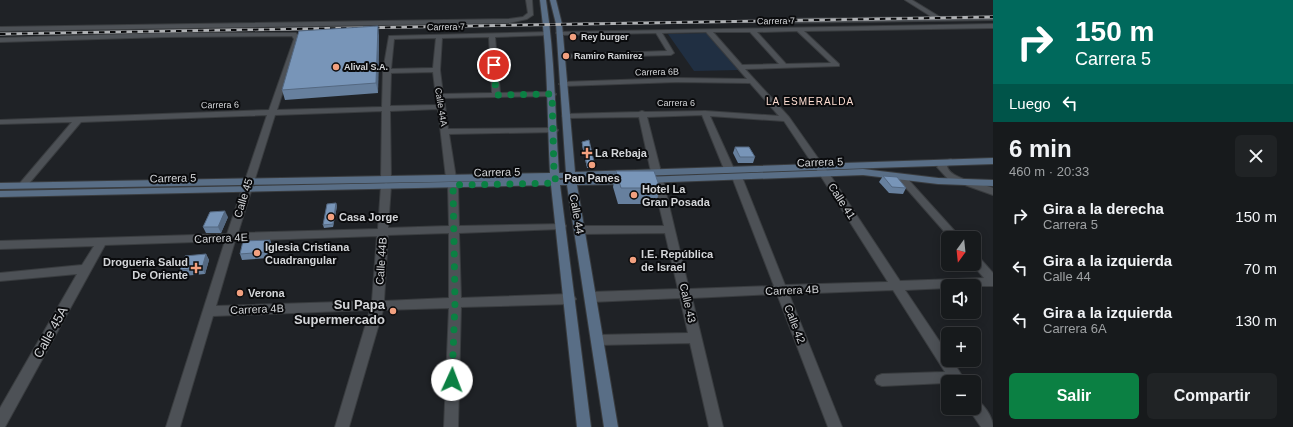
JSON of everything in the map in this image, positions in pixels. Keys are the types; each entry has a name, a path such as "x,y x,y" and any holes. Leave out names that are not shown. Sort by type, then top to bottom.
{"main road":[{"name":"Calle 44","path":"543,0 548,34 554,130 555,179 584,427"},
{"name":"Calle 44","path":"553,0 560,33 571,178 611,427"},
{"name":"Carrera 5","path":"0,194 247,185 657,176 822,170 951,162 993,161"},
{"name":"Carrera 5","path":"822,170 863,172 902,178 970,183 993,183"},
{"name":"Carrera 5","path":"0,186 247,185"}],"street":[{"path":"0,29 508,20 525,18 531,14 529,0"},
{"path":"908,0 952,27"},
{"path":"774,21 993,18"},
{"name":"Carrera 7","path":"560,33 709,32 993,26"},
{"path":"740,66 837,65 799,30"},
{"path":"753,31 784,66"},
{"path":"562,56 671,53 658,32"},
{"name":"Calle 41","path":"709,32 786,119 822,170 955,375"},
{"name":"Calle 45","path":"0,40 165,35 294,34 297,39 247,185 173,427"},
{"name":"Carrera 7","path":"391,37 548,34"},
{"path":"492,35 496,95"},
{"name":"Calle 44A","path":"439,36 436,70 440,107 452,181 454,230 455,302 451,427"},
{"name":"Calle 44B","path":"342,427 378,305 386,182 385,108 391,37"},
{"path":"387,71 436,70"},
{"name":"Carrera 6B","path":"563,84 677,80 752,81"},
{"path":"439,96 552,94"},
{"name":"Carrera 6","path":"0,122 440,107"},
{"name":"Carrera 6","path":"566,116 642,113 705,113 786,119"},
{"name":"Calle 43","path":"642,113 686,294 716,427"},
{"name":"Calle 42","path":"705,113 733,173 782,290 835,427"},
{"path":"23,185 79,119"},
{"path":"445,132 554,130"},
{"path":"951,162 944,164 942,167 944,172 955,179 993,192"},
{"path":"902,178 950,231"},
{"name":"Carrera 4E","path":"0,245 561,226"},
{"path":"580,230 670,229"},
{"name":"Calle 45A","path":"0,422 100,242"},
{"path":"981,267 993,281"},
{"path":"0,278 85,269"},
{"name":"Carrera 4B","path":"591,297 993,281"},
{"name":"Carrera 4B","path":"209,311 570,298"},
{"path":"598,340 696,338"},
{"path":"882,380 941,380"},
{"path":"981,415 989,427"}],"shaded area":[{"path":"709,33 739,70 694,71 668,34"}],"building":[{"name":"Alival S.A.","path":"378,26 376,83 282,90 299,31"},
{"path":"589,140 595,166 587,166 582,142"},
{"path":"735,147 749,147 755,157 740,157"},
{"path":"616,171 654,171 660,188 621,188"},
{"path":"883,176 897,177 906,188 892,187"},
{"name":"Casa Jorge","path":"336,203 333,224 323,225 327,204"},
{"path":"225,211 218,227 203,227 210,212"},
{"path":"270,240 266,252 240,254 243,241"},
{"path":"206,254 202,268 180,270 185,256"}],"railway":[{"path":"0,34 993,17"}],"place":[{"name":"Rey burger","path":"573,37"},
{"name":"Ramiro Ramirez","path":"566,56"},
{"name":"Alival S.A.","path":"336,67"},
{"name":"La Rebaja","path":"587,153"},
{"name":"Pan Panes","path":"592,165"},
{"name":"Hotel La Gran Posada","path":"634,195"},
{"name":"Casa Jorge","path":"331,217"},
{"name":"Iglesia Cristiana Cuadrangular","path":"257,253"},
{"name":"I.E. República de Israel","path":"633,260"},
{"name":"Drogueria Salud De Oriente","path":"196,268"},
{"name":"Verona","path":"240,293"},
{"name":"Su Papa Supermercado","path":"393,311"}],"district":[{"name":"LA ESMERALDA","path":"810,101"}],"route":[{"path":"452,380 455,302 453,185 556,183 554,172 552,94 496,95 494,65"}]}
